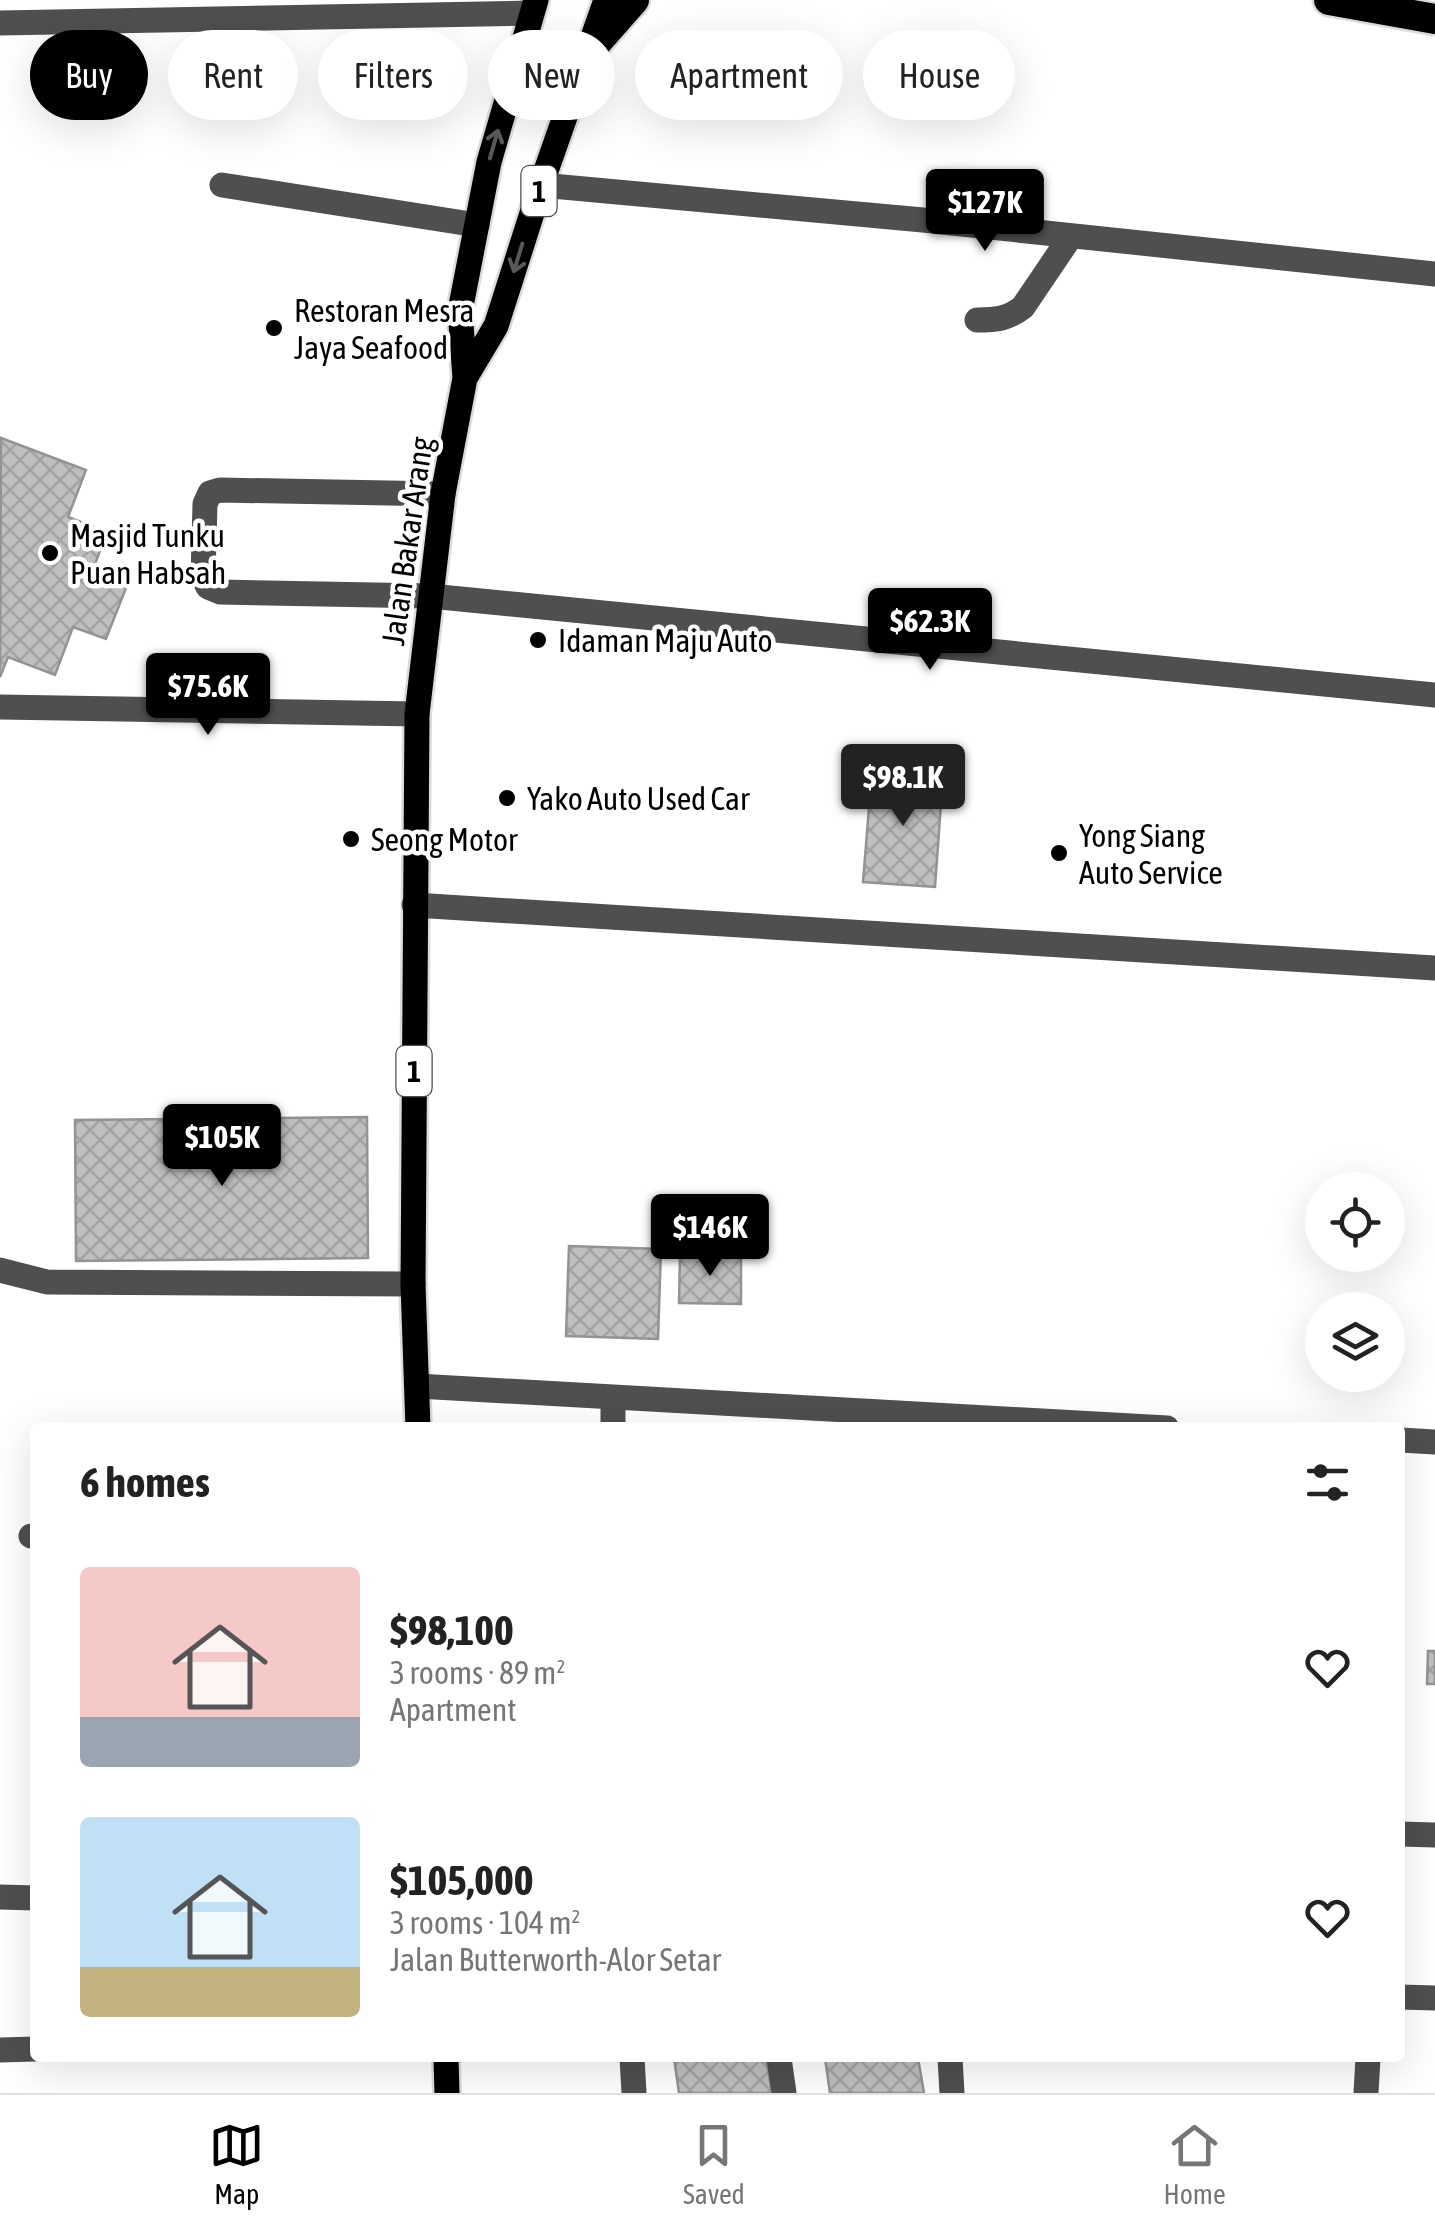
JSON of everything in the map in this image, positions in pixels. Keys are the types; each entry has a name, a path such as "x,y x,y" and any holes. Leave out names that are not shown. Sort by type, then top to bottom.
{"highway":[{"path":"607,30 634,0"},
{"path":"1329,0 1435,19"}],"main road":[{"name":"Jalan Bakar Arang","path":"596,30 606,0"},
{"name":"Jalan Bakar Arang","path":"417,714 442,494 466,378 460,311 489,162 533,6"},
{"name":"Jalan Bakar Arang","path":"466,378 496,326 564,120"},
{"name":"1","path":"417,714 413,1284 418,1422"},
{"path":"446,2062 447,2093"}],"street":[{"path":"0,23 533,6"},
{"path":"222,184 477,225"},
{"path":"541,185 1435,274"},
{"path":"977,320 1013,315 1072,236"},
{"path":"442,494 220,490 210,493 205,504 203,578 220,592 430,596 1435,694"},
{"path":"0,708 417,714"},
{"path":"414,905 1435,968"},
{"path":"0,1270 46,1282 413,1284"},
{"path":"417,1386 613,1397 762,1416 966,1422"},
{"path":"613,1397 613,1422"},
{"path":"1405,1440 1435,1442"},
{"path":"1405,1834 1435,1835"},
{"path":"0,1897 30,1898"},
{"path":"1405,1997 1435,1998"},
{"path":"0,2050 30,2050"},
{"path":"632,2062 634,2093"},
{"path":"780,2062 784,2093"},
{"path":"950,2062 952,2093"},
{"path":"1366,2093 1368,2062"}],"building":[{"name":"Masjid Tunku Puan Habsah","path":"1,438 86,470 68,517 107,532 91,575 126,588 106,639 73,627 55,675 8,657 0,677"},
{"path":"872,770 943,776 935,887 863,882"},
{"path":"367,1117 368,1258 76,1261 75,1120"},
{"path":"569,1246 661,1249 658,1339 566,1336"},
{"path":"680,1253 741,1254 741,1304 679,1303"},
{"path":"1428,1651 1435,1651 1435,1684 1427,1684"},
{"path":"675,2062 767,2062 772,2093 679,2093"},
{"path":"826,2062 919,2062 924,2093 830,2093"}],"place":[{"name":"Restoran Mesra Jaya Seafood","path":"274,328"},
{"name":"Masjid Tunku Puan Habsah","path":"50,553"},
{"name":"Idaman Maju Auto","path":"538,640"},
{"name":"Yako Auto Used Car","path":"507,798"},
{"name":"Seong Motor","path":"351,839"},
{"name":"Yong Siang Auto Service","path":"1059,853"}]}
